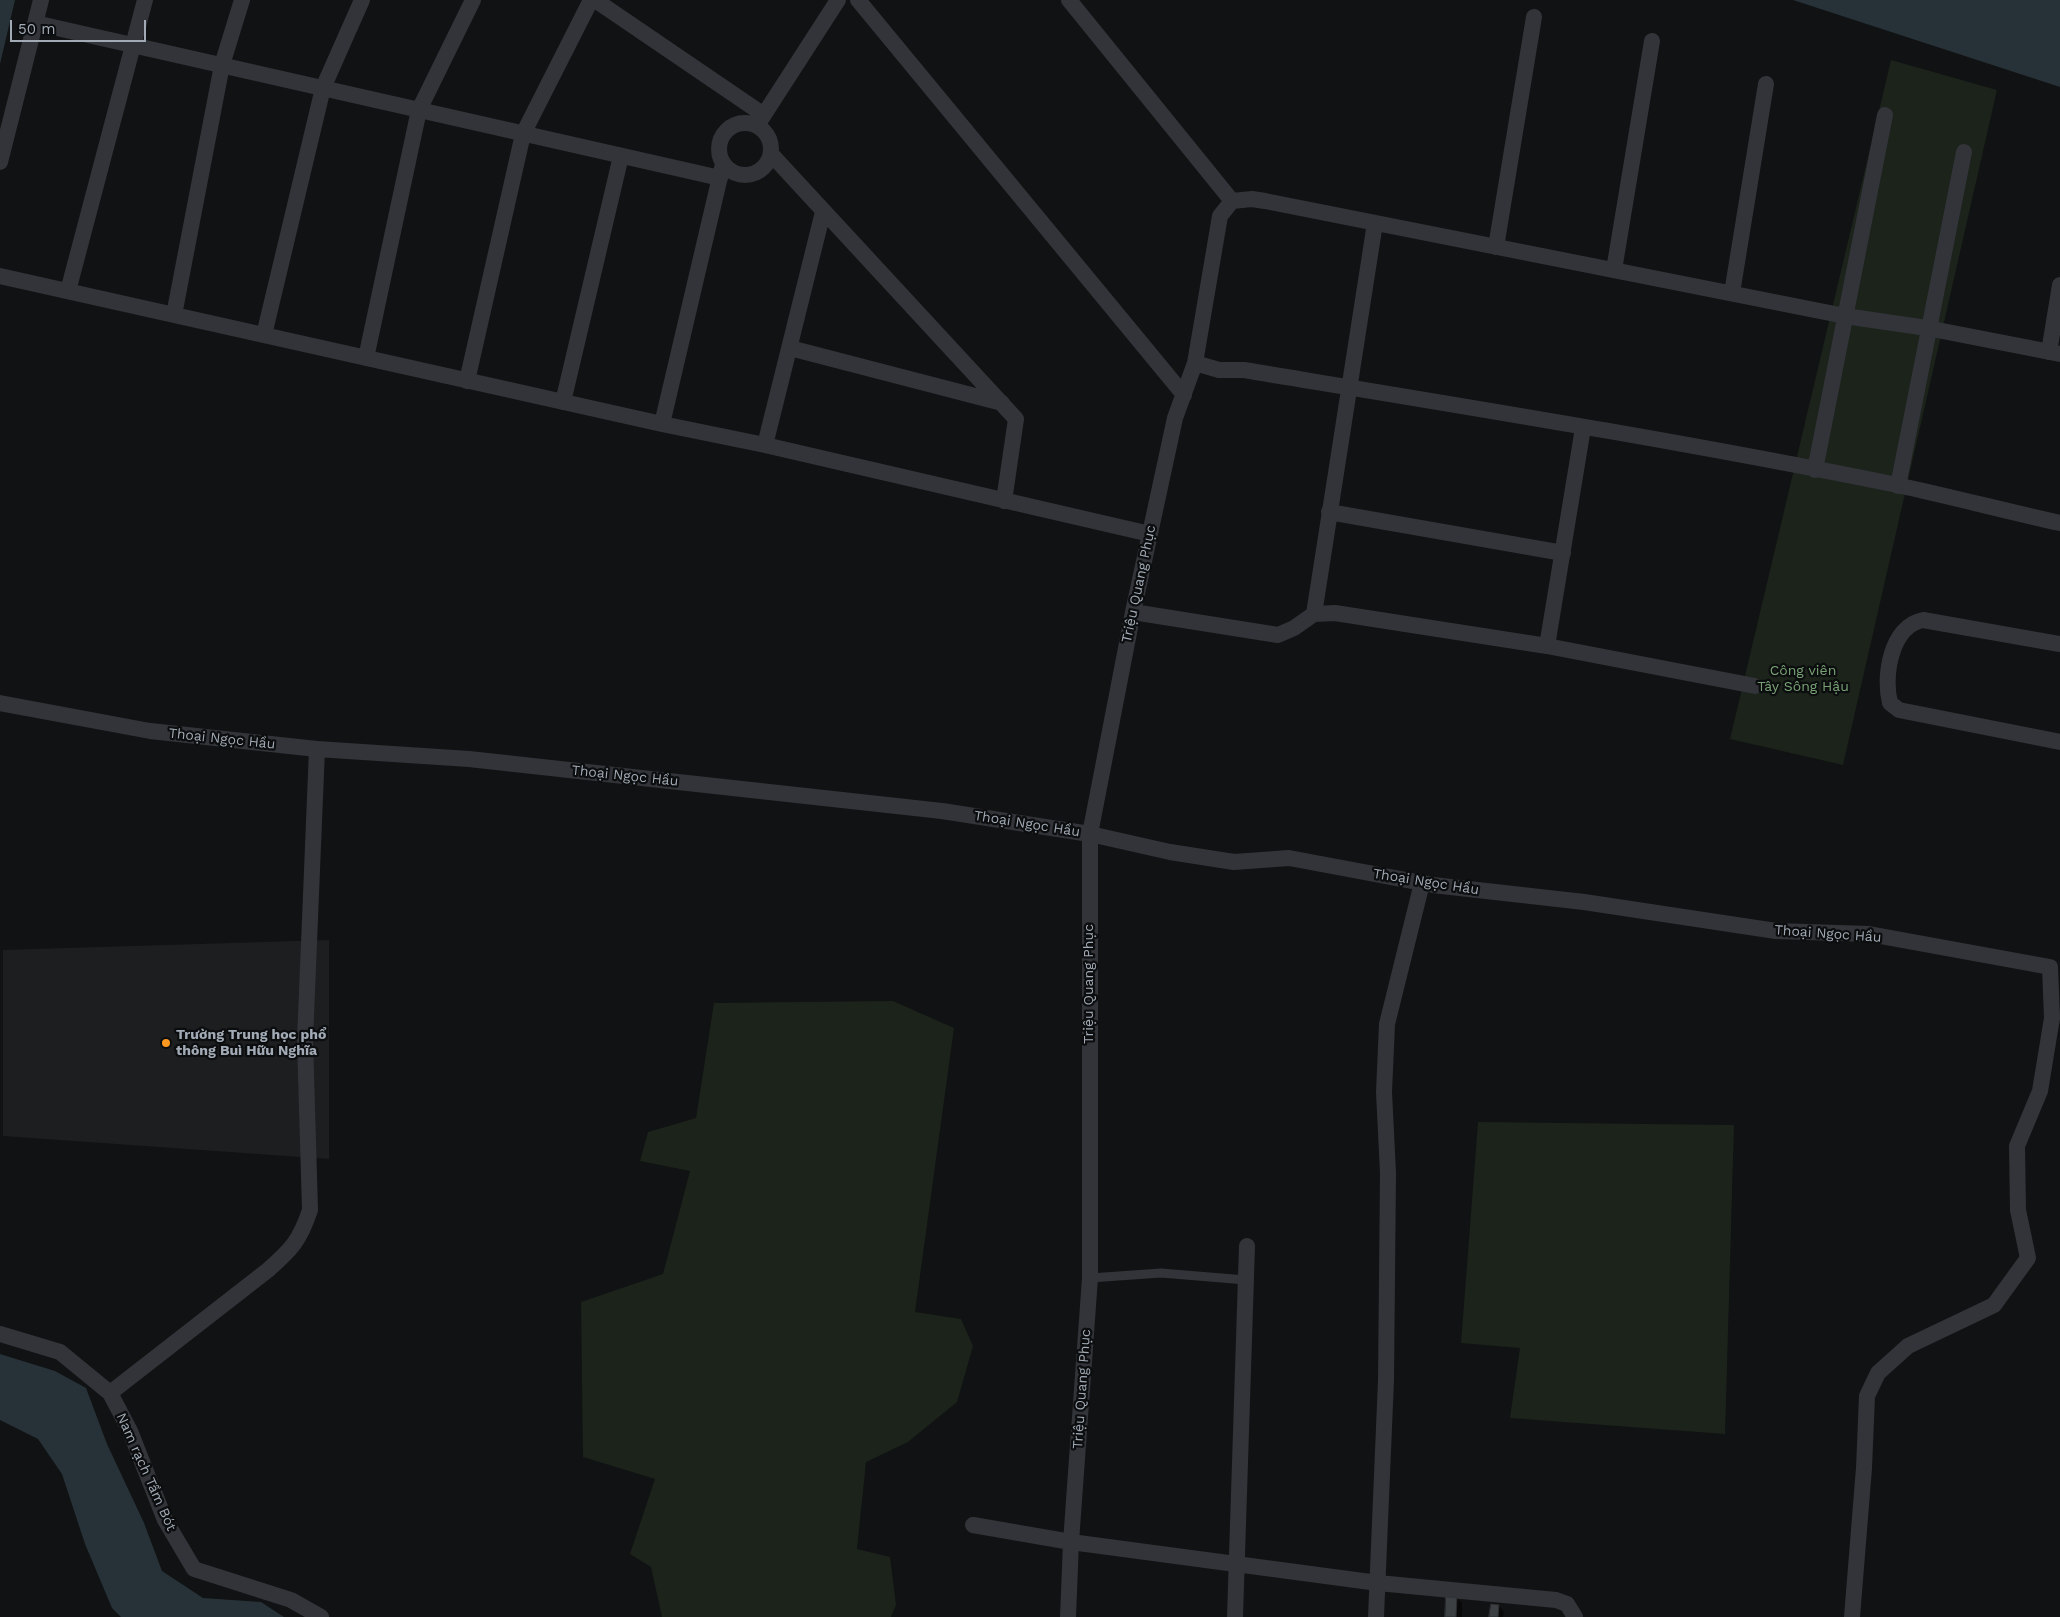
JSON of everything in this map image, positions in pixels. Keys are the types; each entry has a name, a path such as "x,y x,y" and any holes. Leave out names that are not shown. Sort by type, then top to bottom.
{"street":[{"path":"0,162 40,0"},
{"path":"68,291 145,0"},
{"path":"174,315 222,66 242,0"},
{"path":"264,335 323,88 362,0"},
{"path":"366,358 419,110 473,0"},
{"path":"35,23 222,66 323,88 523,134 621,156 737,174 755,174 768,162 771,154 769,137 760,121 593,0 523,134 467,381"},
{"path":"662,424 722,171 719,147 726,131 741,124 760,121 838,0"},
{"path":"858,0 1184,395"},
{"path":"1069,0 1232,201 1252,199 1265,201 1845,316 1927,328 2054,353 2060,285"},
{"path":"1496,247 1534,17"},
{"path":"1614,270 1652,41"},
{"path":"1732,293 1766,84"},
{"path":"1815,470 1885,115"},
{"path":"1898,486 1927,328 1964,152"},
{"path":"771,154 1016,418 1004,501"},
{"path":"563,402 621,156"},
{"name":"Triệu Quang Phục","path":"1068,1617 1071,1542 1090,1278 1090,834 1133,612 1175,418 1195,363 1220,216 1232,201"},
{"path":"765,446 823,212"},
{"path":"1314,614 1375,223"},
{"path":"0,276 765,446 1150,534"},
{"path":"790,348 1002,403"},
{"path":"1195,363 1219,370 1244,370 1348,387 1815,470 1898,486 2060,523"},
{"path":"1547,646 1584,428"},
{"path":"1329,512 1563,553"},
{"path":"1133,612 1278,635 1294,628 1314,614 1336,613 1547,646 1756,686"},
{"path":"2060,644 1923,620 1913,622 1897,638 1887,681 1890,703 1899,710 2060,742"},
{"name":"Thoại Ngọc Hầu","path":"0,702 150,730 317,749 469,759 784,792 942,811 1090,834 1170,852 1234,862 1289,858 1422,883 1584,902 1776,931 1869,934 2050,967 2052,1018 2040,1091 2017,1146 2018,1210 2028,1258 1994,1305 1908,1346 1878,1373 1867,1396 1864,1468 1852,1617"},
{"path":"110,1393 268,1270 290,1251 303,1232 310,1210 305,1040 317,749"},
{"path":"1376,1617 1386,1380 1388,1173 1384,1092 1388,1024 1422,883"},
{"path":"1235,1617 1247,1246"},
{"name":"Nam rạch Tầm Bót","path":"0,1334 60,1352 110,1393 130,1431 165,1520 194,1570 291,1600 320,1617"},
{"path":"973,1525 1071,1542 1378,1583 1556,1600 1567,1604 1575,1617"}],"lane":[{"path":"1090,1278 1161,1273 1246,1280"}],"shaded area":[{"path":"0,0 15,0 0,64"},
{"path":"1793,0 2060,0 2060,87"},
{"name":"Trường Trung học phổ thông Buì Hữu Nghĩa","path":"329,940 329,1159 3,1136 3,950"},
{"path":"0,1354 55,1371 86,1388 107,1444 144,1523 162,1571 203,1598 261,1602 284,1617 121,1617 112,1608 85,1544 62,1474 38,1439 0,1420"}],"green space":[{"name":"Công viên Tây Sông Hậu","path":"1891,60 1997,90 1843,765 1730,739"},
{"path":"893,1001 954,1028 915,1312 961,1319 973,1346 957,1402 908,1442 866,1462 857,1549 890,1557 896,1605 891,1617 662,1617 651,1567 630,1554 655,1479 583,1457 581,1302 663,1274 690,1171 640,1161 648,1132 696,1118 714,1003"},
{"path":"1478,1122 1734,1125 1725,1434 1510,1418 1520,1348 1461,1343"}],"building":[{"path":"1446,1596 1457,1596 1456,1617 1445,1617"},
{"path":"1491,1604 1499,1605 1498,1617 1489,1617"}],"place":[{"name":"Trường Trung học phổ thông Buì Hữu Nghĩa","path":"166,1043"}]}
